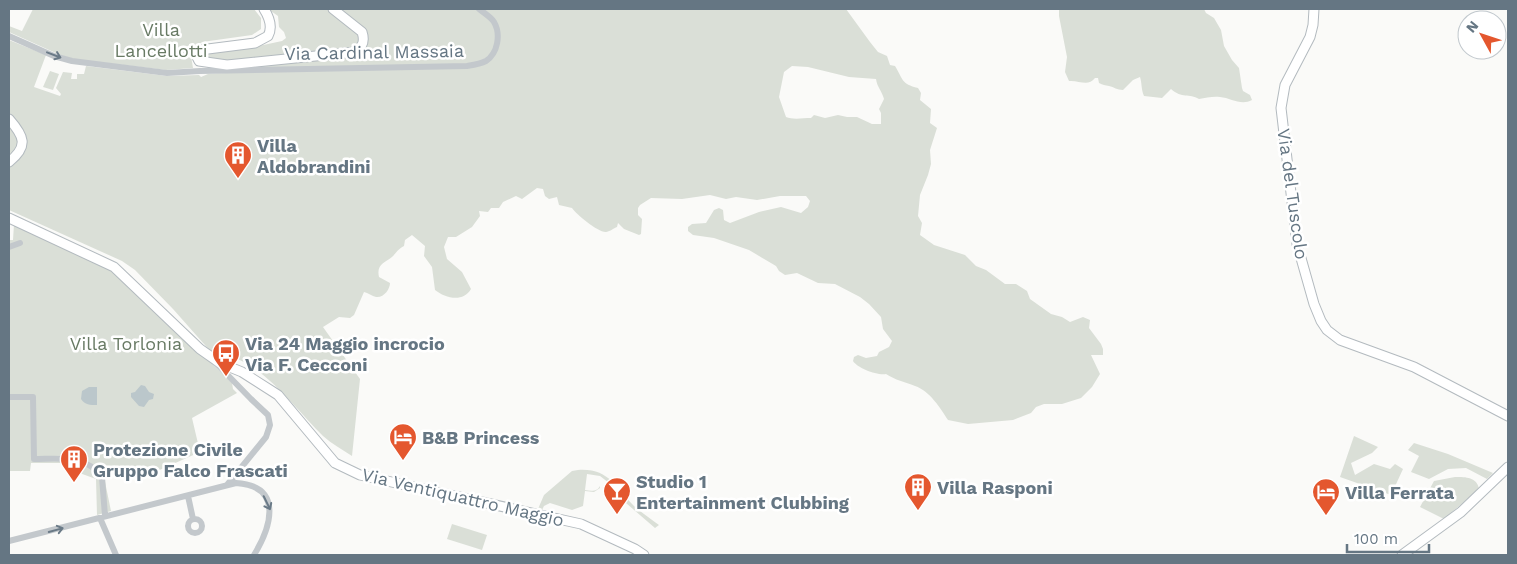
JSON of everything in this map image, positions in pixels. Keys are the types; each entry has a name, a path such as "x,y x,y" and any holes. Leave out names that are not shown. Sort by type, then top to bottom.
{"main road":[{"path":"264,9 271,26 268,36 255,42 200,50 196,56 201,67 355,52 364,42 362,32 333,9"},
{"name":"Via del Tuscolo","path":"1314,9 1310,36 1285,84 1282,108 1296,244 1317,312 1327,330 1340,340 1414,368 1508,416"},
{"path":"9,119 19,132 23,142 20,151 9,162"},
{"name":"Via Ventiquattro Maggio","path":"9,218 114,267 204,352 220,363 242,372 278,395 335,463 360,475 582,524 644,555"},
{"path":"1402,555 1461,512 1508,467"}],"street":[{"name":"Via Cardinal Massaia","path":"9,36 53,56 72,61 167,73 201,67 467,66 487,60 494,52 498,42 494,21 480,9"},
{"path":"9,247 20,243"},
{"path":"204,352 268,415 270,425 266,437 227,485"},
{"path":"243,392 241,384 246,377 254,380"},
{"path":"9,397 33,397 34,459 74,459 94,468 102,477 102,517 116,555"},
{"path":"9,541 227,485 246,484 260,492 267,501 270,510 270,520 254,555"},
{"path":"188,496 194,519"}],"green space":[{"name":"Villa Lancellotti","path":"33,9 254,9 261,18 261,29 252,35 202,42 195,48 191,56 193,68 166,70 73,59 9,32 9,26 22,31"},
{"path":"268,9 846,9 878,52 887,56 890,65 895,66 903,80 908,85 918,88 921,93 920,100 931,109 930,123 937,128 930,150 931,164 920,195 918,216 922,223 920,235 934,245 965,255 976,266 986,270 1005,284 1016,284 1027,291 1030,299 1051,314 1062,317 1070,322 1083,317 1090,320 1089,328 1103,349 1103,355 1091,355 1100,374 1092,387 1081,398 1062,404 1044,404 1036,407 1031,413 1013,420 968,424 948,420 934,400 920,388 886,374 868,371 855,364 853,361 854,357 858,355 866,358 877,356 879,352 889,347 892,341 883,329 881,317 860,297 835,284 818,283 797,273 785,275 776,266 749,250 714,238 693,235 688,231 688,227 692,224 706,223 714,210 719,208 723,210 724,220 730,223 759,212 781,207 801,213 808,207 810,201 806,196 780,196 757,200 736,197 726,199 710,195 682,199 651,198 638,208 638,215 642,219 641,234 639,235 624,229 618,223 617,227 607,232 598,230 572,208 559,205 557,197 549,199 545,196 543,189 537,188 522,199 516,196 503,202 499,208 491,208 488,212 479,211 480,216 472,227 456,237 448,237 444,247 447,259 462,272 471,289 468,293 459,298 454,298 435,290 432,267 424,256 425,246 412,235 405,240 404,246 379,269 379,277 390,283 386,293 376,297 364,292 354,315 350,318 339,317 323,327 360,379 352,456 323,436 274,384 259,372 245,362 229,356 212,353 135,270 122,261 9,210 9,168 22,156 27,146 27,140 22,129 9,114 9,40 46,55 34,87 60,96 61,94 56,88 63,72 72,73 71,79 77,79 77,74 84,74 86,66 167,76 199,75 201,77 208,74 280,70 260,67 241,68 214,58 205,57 204,55 205,52 249,48 282,41 286,38 284,32 279,27 278,16","holes":["792,66 808,67 849,77 876,79 884,99 879,109 881,124 872,124 857,117 838,115 825,118 814,115 811,118 795,119 786,117 779,97 784,72"]},
{"path":"1059,9 1204,9 1206,13 1214,18 1221,30 1224,46 1239,68 1243,91 1250,95 1252,100 1240,102 1217,97 1199,99 1179,94 1171,89 1162,98 1144,96 1140,77 1133,80 1123,90 1099,83 1098,78 1086,83 1069,81 1065,72 1067,57"},
{"path":"50,71 59,74 53,90 43,87"},
{"path":"9,124 17,138 18,145 9,159"},
{"name":"Villa Torlonia","path":"14,224 112,268 232,383 233,389 237,393 192,418 200,452 155,472 153,466 103,472 111,511 97,515 96,479 74,471 74,463 31,463 30,471 9,471 9,240 13,240"},
{"path":"1354,436 1378,447 1372,453 1351,463 1355,475 1374,464 1390,469 1395,464 1403,469 1391,495 1340,477"},
{"path":"1414,443 1448,454 1493,473 1487,479 1466,468 1448,469 1429,479 1411,472 1419,456 1408,450"},
{"path":"572,471 597,472 610,480 634,506 659,525 655,528 619,497 609,483 600,476 587,474 585,490 596,490 600,486 600,488 594,492 585,491 583,506 572,510 550,503 544,506 542,510 538,509 544,495"},
{"path":"1455,477 1473,480 1479,489 1444,519 1420,507 1434,481"},
{"path":"452,524 487,535 482,550 447,539"}],"shaded area":[{"path":"141,385 154,394 153,399 149,400 144,407 139,406 131,397 131,393 135,392"},
{"path":"89,387 97,387 97,405 88,404 81,399 82,391"}],"place":[{"name":"Villa Aldobrandini","path":"238,179"},
{"name":"Via 24 Maggio incrocio Via F. Cecconi","path":"226,377"},
{"name":"B&B Princess","path":"403,461"},
{"name":"Protezione Civile Gruppo Falco Frascati","path":"74,483"},
{"name":"Villa Rasponi","path":"918,511"},
{"name":"Studio 1 Entertainment Clubbing","path":"617,515"},
{"name":"Villa Ferrata","path":"1326,516"}]}
